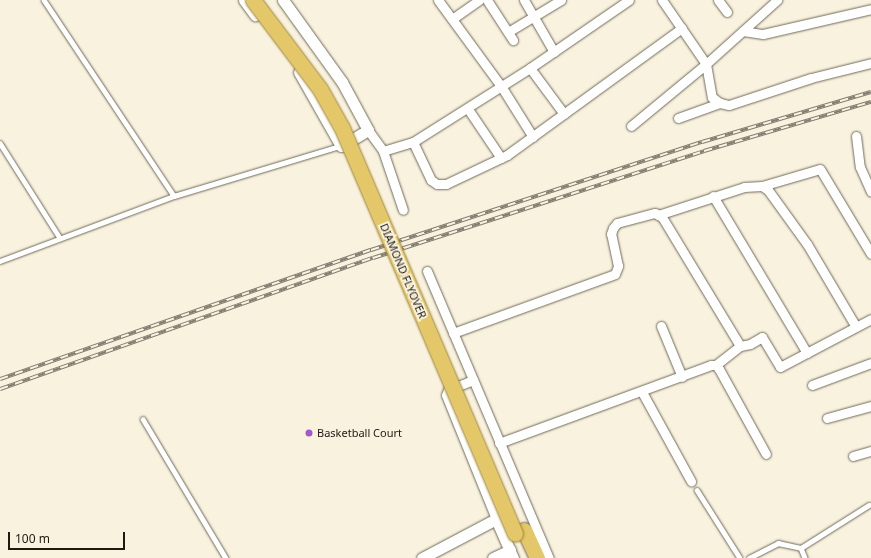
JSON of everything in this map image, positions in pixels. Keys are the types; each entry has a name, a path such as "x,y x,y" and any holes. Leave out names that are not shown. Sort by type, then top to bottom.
{"highway":[{"name":"DIAMOND FLYOVER","path":"253,0 320,89 342,128 526,558"},
{"name":"DIAMOND FLYOVER","path":"266,0 312,61 351,123 537,558"}],"street":[{"path":"244,0 301,74 341,146 368,130"},
{"path":"282,0 342,82 368,130 383,151 403,210"},
{"path":"438,0 501,86 533,137"},
{"path":"452,18 479,0"},
{"path":"487,0 510,36 556,1"},
{"path":"524,0 554,52"},
{"path":"383,151 413,142 530,68 629,0"},
{"path":"662,0 706,64 712,97 720,104"},
{"path":"718,0 726,12"},
{"path":"631,126 706,64 776,0"},
{"path":"743,31 763,34 871,9"},
{"path":"413,142 431,180 437,184 446,184 501,158 533,137 682,28"},
{"path":"678,118 720,104 729,105 811,78 871,63"},
{"path":"530,68 564,114"},
{"path":"468,108 501,158"},
{"path":"856,136 860,167 871,192"},
{"path":"453,333 615,274 618,266 611,234 617,223 641,215 658,215 713,196 752,185 762,186 820,169 871,254"},
{"path":"762,186 768,190 807,244 856,327"},
{"path":"713,196 807,353"},
{"path":"658,215 662,217 740,346"},
{"path":"427,271 548,558"},
{"path":"499,443 642,392 709,365 716,365 740,346 750,344 762,337 780,367 871,319"},
{"path":"661,326 682,377"},
{"path":"812,385 871,363"},
{"path":"716,365 766,454"},
{"path":"473,380 448,390 446,396 511,554 493,558"},
{"path":"642,392 691,481"},
{"path":"827,418 871,406"},
{"path":"852,456 871,451"},
{"path":"422,558 496,519"}],"lane":[{"path":"44,0 174,196"},
{"path":"0,143 60,238"},
{"path":"0,261 174,196 341,146"},
{"path":"143,419 226,558"},
{"path":"697,490 740,558"},
{"path":"749,558 778,543 801,548 869,505"},
{"path":"801,548 805,558"}],"railway":[{"path":"0,379 371,250 702,142 871,92"},
{"path":"0,389 373,258 704,151 871,102"}],"place":[{"name":"Basketball Court","path":"309,433"}]}
